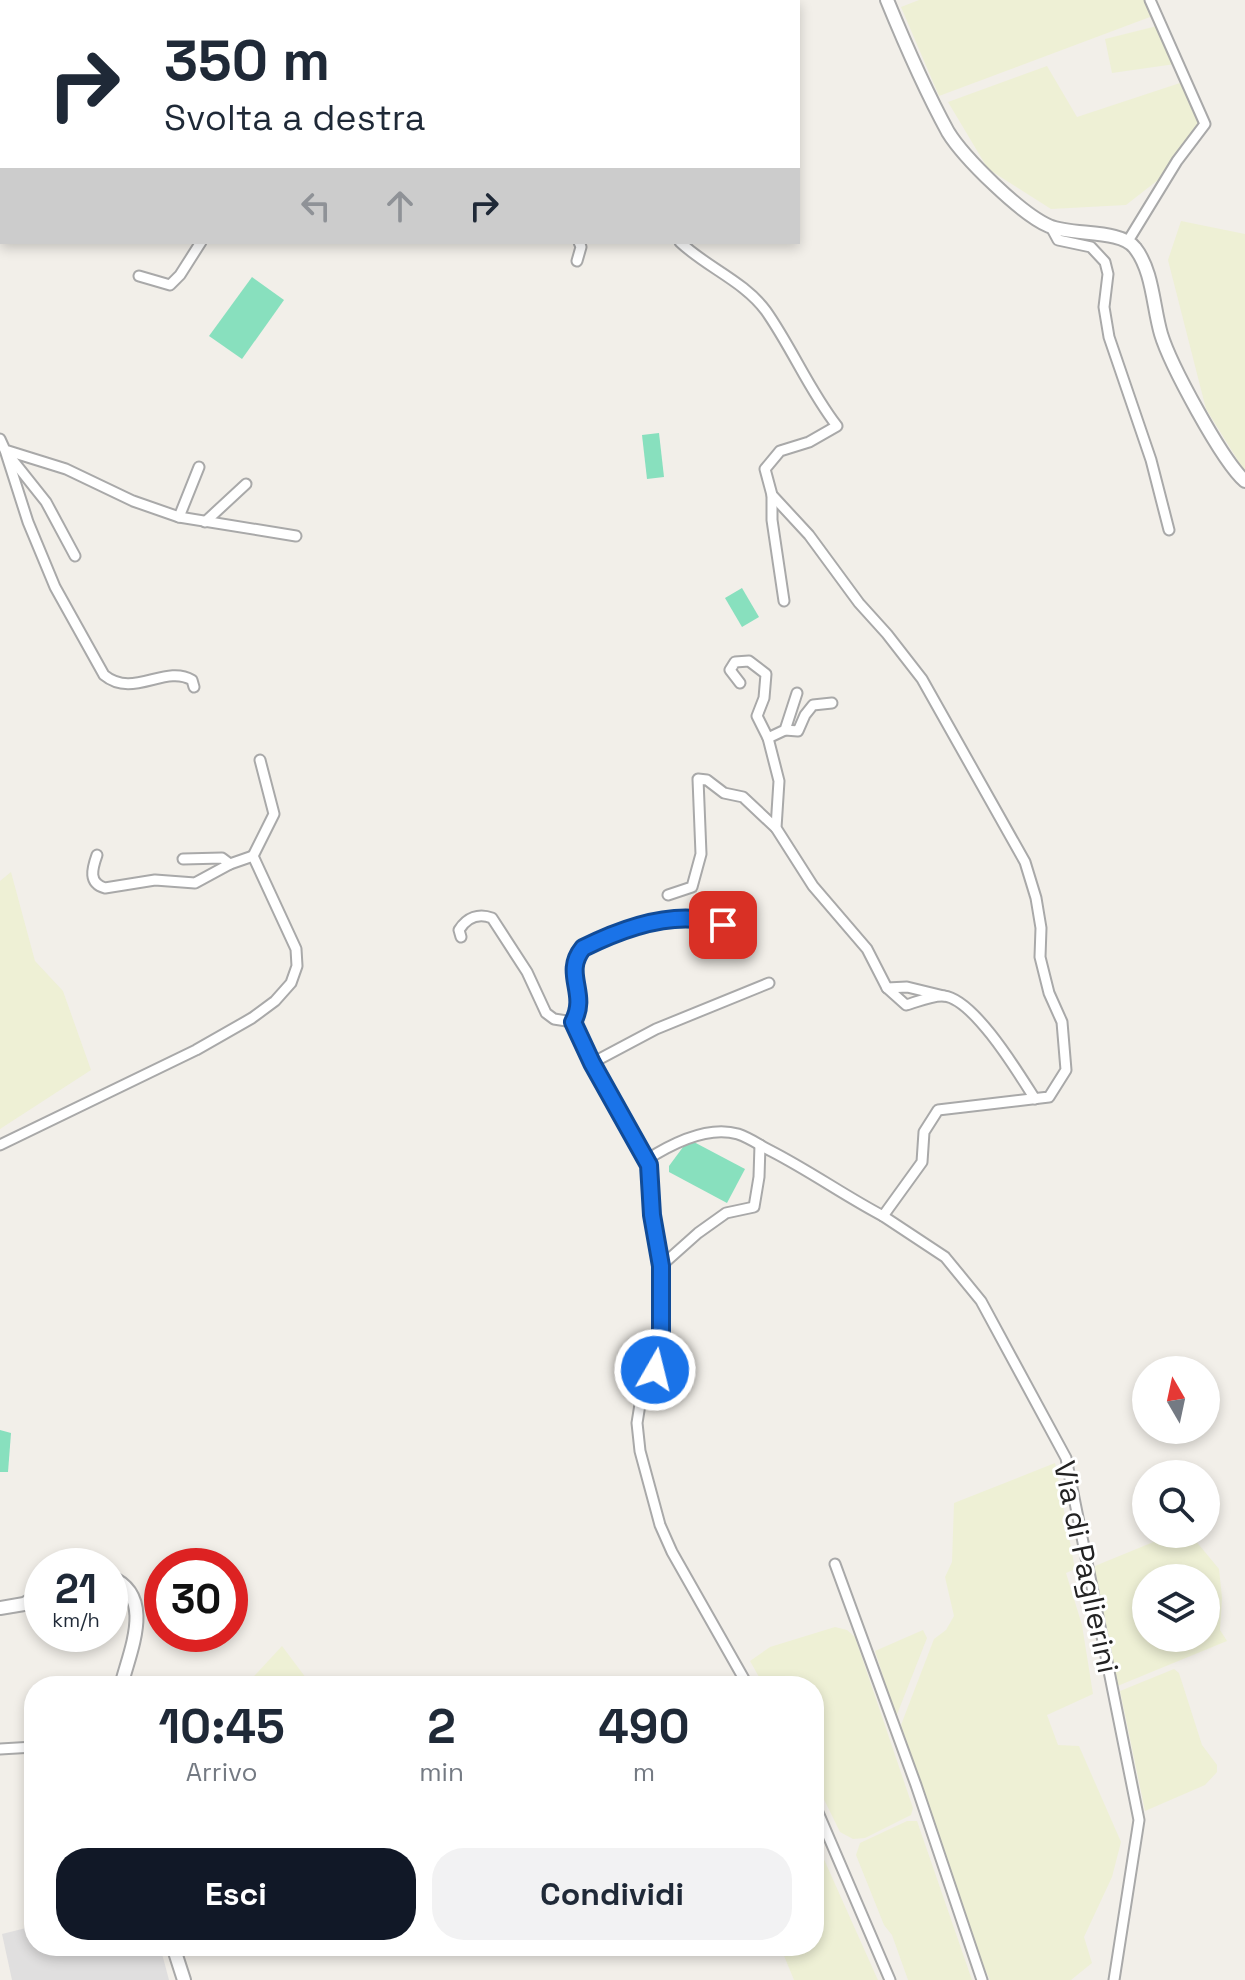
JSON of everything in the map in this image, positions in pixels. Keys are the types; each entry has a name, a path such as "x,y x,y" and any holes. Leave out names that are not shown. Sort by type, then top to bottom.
{"street":[{"path":"887,0 905,45 950,135 1009,199 1027,214 1051,227 1128,241 1138,251 1162,338 1173,364 1231,465 1245,481"},
{"path":"1128,241 1177,161 1205,124 1150,0"},
{"path":"1051,227 1058,240 1091,247 1105,262 1108,274 1104,307 1109,337 1151,460 1169,530"},
{"path":"139,276 170,285 200,244"},
{"path":"577,261 580,244"},
{"path":"683,244 748,293 765,310 824,410 837,426 809,442 780,451 765,469 772,495 772,520 784,601"},
{"path":"0,439 28,522 59,595 104,675 130,684 186,676 192,680 194,687"},
{"path":"5,450 66,469 126,498 179,517 296,536"},
{"path":"5,450 46,502 75,556"},
{"path":"179,517 199,467"},
{"path":"205,522 246,484"},
{"path":"772,495 809,535 859,603 922,679 1025,862 1041,928 1040,957 1049,993 1062,1022 1066,1070 1049,1097 938,1110 924,1132 922,1162 883,1216"},
{"path":"740,683 730,670 735,662 749,661 766,674 764,698 757,716 768,738 779,781 776,828"},
{"path":"785,730 797,693"},
{"path":"768,738 785,730 798,731 813,705 832,703"},
{"path":"97,855 93,877 96,884 105,888 155,880 195,883 230,864 253,856 274,814 260,760"},
{"path":"668,895 692,887 701,854 698,779 707,780 724,793 743,797 776,828 813,886 867,949 887,988"},
{"path":"0,1145 213,1041 252,1018 284,992 295,973 297,952 253,856"},
{"path":"183,859 222,858 230,864"},
{"path":"461,937 459,930 468,920 477,915 492,918 527,972 546,1013 554,1019 573,1022"},
{"path":"723,925 709,919 690,918 653,923 583,948 575,958 572,969 580,1003 573,1022 646,1160 661,1266 661,1352 641,1398 637,1423 640,1451 660,1525 672,1552 742,1676"},
{"path":"875,979 906,1005 944,996"},
{"path":"592,1063 656,1029 769,983"},
{"path":"887,988 907,987 965,1005 1008,1057 1035,1099"},
{"name":"Via di Paglierini","path":"646,1160 683,1139 718,1132 737,1134 883,1216 945,1257 981,1301 1066,1458 1139,1820 1114,1980"},
{"path":"661,1266 726,1213 754,1207 760,1145"},
{"path":"835,1564 916,1785 982,1980"},
{"path":"124,1676 137,1624 137,1610 128,1589"},
{"path":"0,1608 24,1604"},
{"path":"0,1749 24,1748"},
{"path":"824,1826 890,1980"},
{"path":"176,1956 184,1980"}],"shaded area":[{"path":"24,1928 24,1956 163,1956 169,1980 12,1980 2,1934"}],"green space":[{"path":"919,0 1153,0 1158,14 939,96 901,7"},
{"path":"1157,26 1175,64 1112,73 1105,39"},
{"path":"1047,66 1077,117 1183,82 1203,122 1176,166 1126,205 1051,209 988,169 948,102"},
{"path":"1181,221 1245,234 1245,472 1206,409 1168,260"},
{"path":"252,277 284,300 242,359 209,336"},
{"path":"659,433 664,477 647,479 642,435"},
{"path":"742,588 759,617 742,627 725,598"},
{"path":"11,872 35,961 63,991 91,1070 0,1129 0,881"},
{"path":"692,1141 745,1169 727,1203 669,1172 669,1166 686,1143"},
{"path":"0,1430 11,1433 8,1472 0,1472"},
{"path":"1055,1463 1075,1569 1066,1573 1082,1625 1093,1694 1047,1715 1058,1745 1079,1746 1121,1842 1112,1877 1084,1937 1092,1963 1071,1980 990,1980 901,1725 934,1639 946,1630 954,1616 945,1577 952,1562 954,1503"},
{"path":"1139,1548 1202,1548 1215,1564 1132,1564 1132,1652 1200,1652 1115,1687 1090,1568"},
{"path":"1220,1579 1222,1598 1220,1630"},
{"path":"835,1627 847,1630 855,1637 913,1808 911,1815 865,1838 853,1839 840,1832 824,1799 824,1676 758,1676 750,1661 770,1647"},
{"path":"923,1630 927,1638 896,1717 875,1651"},
{"path":"1220,1630 1227,1641 1220,1644"},
{"path":"282,1646 304,1676 254,1676"},
{"path":"1174,1669 1179,1673 1202,1745 1217,1765 1217,1772 1205,1785 1145,1811 1120,1691"},
{"path":"907,1821 917,1821 972,1980 908,1980 892,1935 884,1925 856,1855 860,1843"},
{"path":"824,1859 878,1980 794,1980 784,1956 824,1956"}],"route":[{"path":"655,1370 661,1352 661,1266 652,1215 649,1165 592,1063 573,1022 580,1003 572,969 575,958 583,948 653,923 690,918 709,919 723,925"}]}
